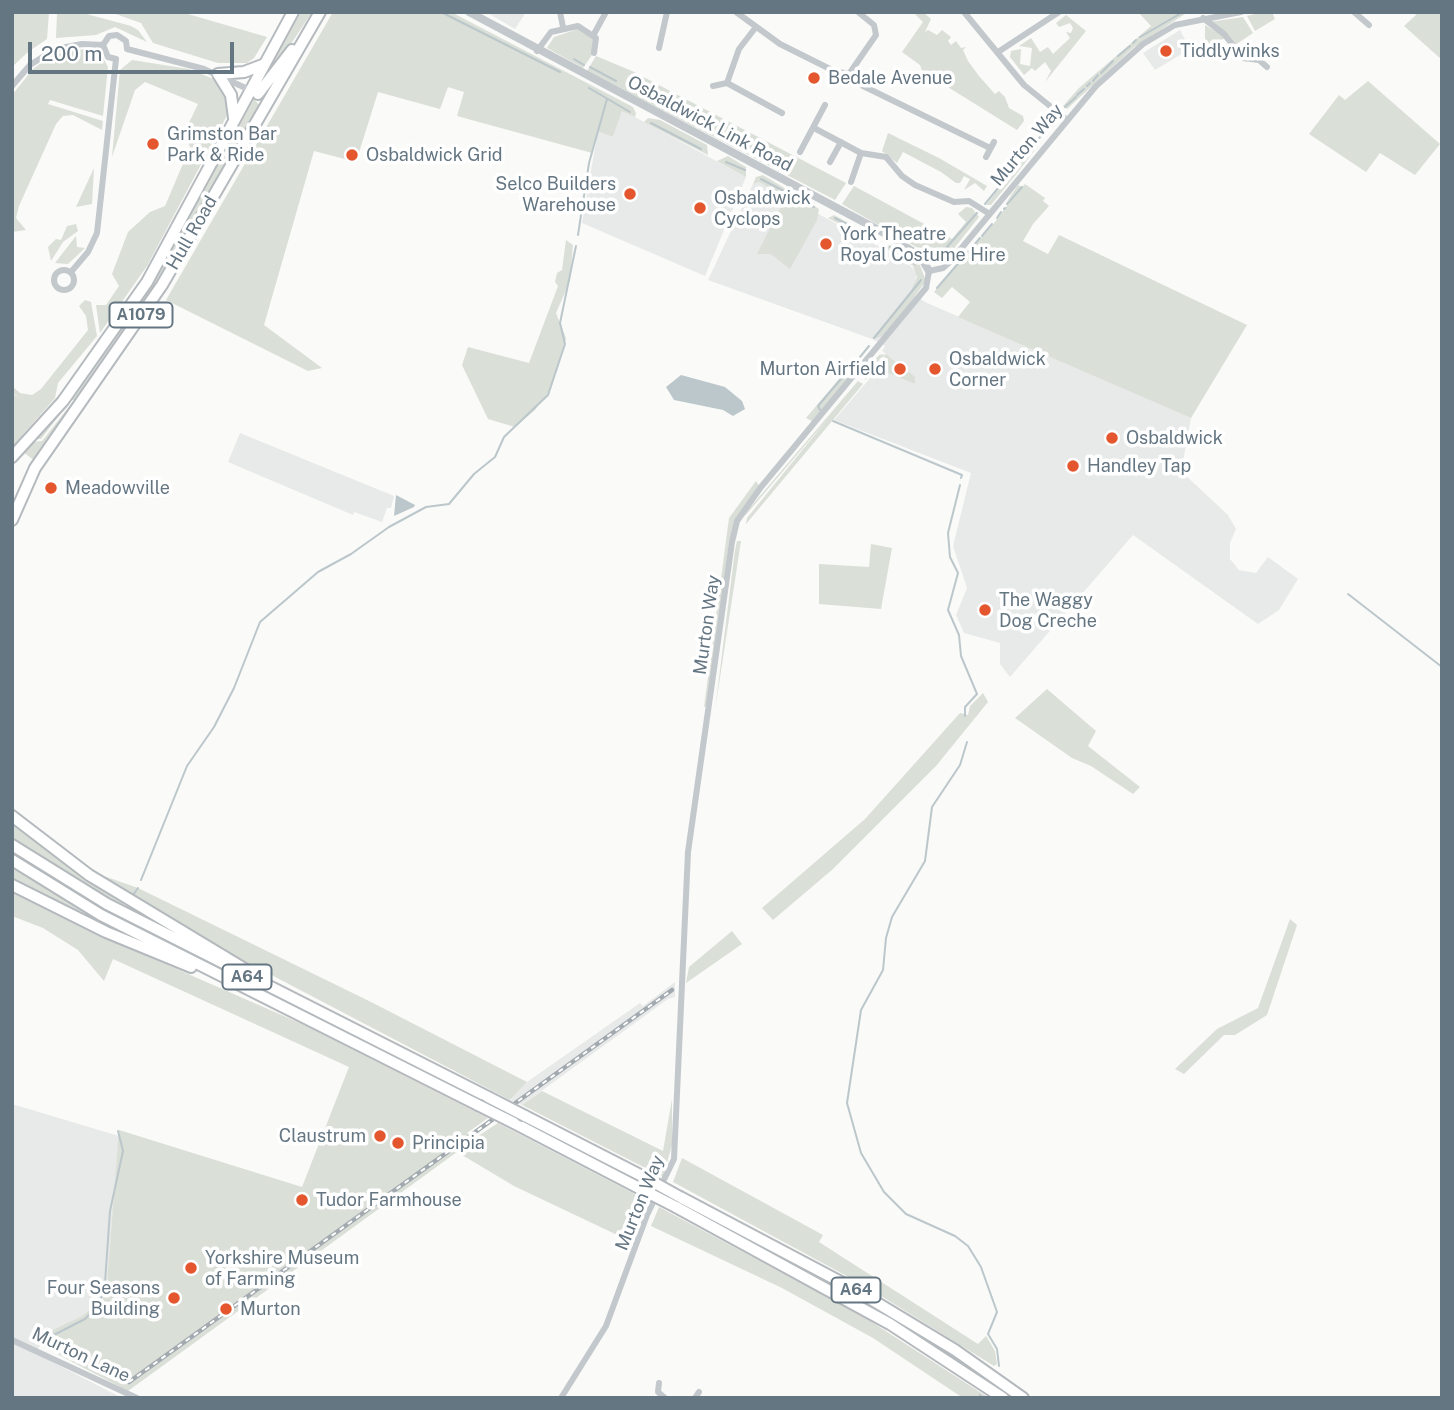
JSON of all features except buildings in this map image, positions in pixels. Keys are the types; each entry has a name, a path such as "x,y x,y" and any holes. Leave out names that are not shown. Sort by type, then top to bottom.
{"main road":[{"name":"Hull Road","path":"12,520 35,468 162,285 320,12"},
{"name":"Hull Road","path":"12,457 63,401 119,324 181,222 234,121 254,92 265,64 292,16"},
{"path":"266,107 266,100 254,92 313,24"},
{"path":"234,121 232,95 218,74 244,72 265,64"},
{"path":"12,816 89,875 155,918 245,968 282,995"},
{"name":"A64","path":"12,845 107,904 644,1177 678,1202 890,1324 1003,1398"},
{"name":"A64","path":"12,860 101,915 207,970 639,1188 678,1202 854,1289 955,1350 1023,1398"},
{"path":"12,885 178,964 207,970"}],"street":[{"name":"Osbaldwick Link Road","path":"469,12 537,51 894,239 920,256 929,271"},
{"path":"560,12 562,27"},
{"path":"594,34 606,12"},
{"path":"663,44 667,12"},
{"path":"849,74 875,38 874,25 858,12"},
{"path":"964,12 1024,85 1064,117"},
{"path":"998,52 1059,12"},
{"name":"Murton Way","path":"561,1398 606,1326 647,1214 674,1159 688,852 737,522 761,487 926,288 929,271 947,265 984,209 1064,117 1143,44 1175,25 1197,16 1241,12"},
{"path":"1354,12 1364,23"},
{"path":"741,14 785,47 834,71 849,74 862,85 992,145 986,158"},
{"path":"1197,16 1224,34 1243,58 1259,60 1267,67"},
{"path":"537,51 551,32 562,27 578,26 594,34 597,43 594,53"},
{"path":"727,83 739,49 756,27"},
{"path":"117,35 124,38 127,49 124,56 116,59 105,53 103,45 106,38 117,35"},
{"path":"12,86 30,65 55,49 82,44 103,45"},
{"path":"127,49 218,74 254,92"},
{"path":"71,272 94,241 100,217 116,59"},
{"path":"713,86 727,83 782,113"},
{"path":"800,152 825,106"},
{"path":"767,116 772,108"},
{"path":"814,128 861,153 886,157 902,176 915,185 954,202 969,201 984,209"},
{"path":"830,162 841,142"},
{"path":"850,182 861,153"},
{"name":"Murton Lane","path":"12,1340 137,1398"},
{"path":"658,1392 659,1383"},
{"path":"649,1395 658,1392"},
{"path":"658,1392 665,1398"}],"shaded area":[{"path":"12,12 49,12 47,39 12,67"},
{"path":"79,12 131,26 138,30 147,42 115,27 96,35 56,38 57,13"},
{"path":"110,12 181,12 267,37 254,58 247,63 218,63 153,43 141,23"},
{"path":"301,12 312,12 279,62 267,67"},
{"path":"333,12 451,12 633,107 636,113 635,117 622,111 613,137 598,131 592,153 457,116 464,92 448,87 440,109 378,92 356,162 314,151 264,325 322,368 308,371 166,300"},
{"path":"486,12 526,12 515,29"},
{"path":"913,12 923,12 931,19 925,32 928,30 937,35 942,30 951,37 948,41 951,45 956,41 961,48 966,47 963,50 979,76 995,94 999,91 1005,97 1009,108 1023,116 1024,121 1017,130 922,71 920,65 902,52 923,22"},
{"path":"1138,12 1188,12 1133,48 1067,109 1063,106 1079,88 1151,26"},
{"path":"1272,12 1275,19 1255,31 1247,16"},
{"path":"1414,12 1442,12 1442,60 1404,26 1416,15"},
{"path":"1066,15 1086,31 1045,82 1051,71 1045,62 1035,71 1032,68 1024,75 1010,57 1011,51 1021,49 1020,64 1030,66 1032,48 1019,46 1031,38 1040,52 1048,47 1053,54 1070,38 1066,32 1071,33 1073,28 1070,23 1059,27 1056,23"},
{"path":"1243,17 1253,33 1235,45 1209,22"},
{"path":"1205,25 1225,38 1211,45 1205,39"},
{"path":"578,29 593,38 594,43 592,55 583,68 547,48 554,37"},
{"name":"Tiddlywinks","path":"1180,30 1190,49 1155,70 1143,53"},
{"path":"85,49 103,58 108,67 103,116 50,100 48,104 103,121 102,130 73,115 63,116 56,124 19,206 16,218 26,230 12,232 12,95 33,69 52,55"},
{"path":"596,56 632,71 846,183 835,200 587,71"},
{"path":"132,60 189,69 216,80 225,89 231,108 147,266 100,333 96,305 106,305 119,286 112,274 128,232 150,212 165,206 190,147 184,133 198,104 145,82 135,90 112,157 120,70"},
{"path":"1368,81 1440,144 1415,175 1380,153 1366,172 1309,134 1339,95 1345,100"},
{"path":"254,99 260,106 167,269 77,400 71,400 41,439 36,439 94,368 140,301"},
{"path":"622,110 746,177 705,276 582,223 598,130 613,137"},
{"path":"648,118 660,120 707,145 708,155 644,122"},
{"path":"888,133 987,186 984,191 975,183 964,190 970,179 964,176 960,183 956,183 903,152 897,163 882,151"},
{"path":"1038,140 1041,142 1014,177 991,205 986,205"},
{"path":"728,156 746,167 746,177 717,161"},
{"path":"94,168 92,204 76,207"},
{"path":"763,175 819,209 817,220 790,269 771,254 757,254 786,197 759,182 753,184 756,177"},
{"path":"759,182 906,261 917,273 912,293 925,302 1191,418 1180,478 1184,474 1228,515 1236,529 1230,543 1230,559 1239,570 1256,573 1268,557 1298,579 1279,610 1258,624 1133,535 1010,677 1000,664 1000,643 964,633 956,615 967,588 953,546 971,473 834,420 878,369 915,384 908,371 882,351 885,346 872,339 708,280 753,184"},
{"path":"1025,184 1045,198 1043,201 1049,206 1033,224 1023,241 1048,254 1059,235 1247,325 1191,418 958,317 970,302 952,287 942,298 934,292 995,222 1019,189 1006,203 1018,185 1022,187"},
{"path":"854,186 952,239 966,222 958,214 966,207 972,208 979,217 948,256 935,258 842,204"},
{"path":"834,215 876,238 877,243 828,218"},
{"path":"76,224 78,231 63,242 51,261 48,247 56,239 61,240 67,226"},
{"path":"76,236 77,247 85,248 68,264 55,263"},
{"path":"566,240 573,245 570,281 556,313 566,338 551,389 535,410 515,427 488,419 462,365 468,347 529,363 558,286 555,282 557,273 562,270"},
{"path":"890,245 918,260 926,281 886,335 872,339 911,291 917,277 913,266 885,248"},
{"path":"85,300 91,302 97,336 58,383 55,398 12,447 12,394 20,398 12,393 12,386 20,393 32,395 41,389 88,330 86,316 79,306"},
{"path":"885,354 868,373 886,354 915,377 915,384 878,369 865,380 864,373 879,355"},
{"path":"856,359 862,364 814,422 806,418"},
{"path":"681,375 725,387 742,401 745,409 733,416 723,410 674,400 666,387"},
{"path":"858,381 863,384 746,524 747,518 830,416 744,517 748,510"},
{"path":"72,403 74,404 35,461 23,452 33,442 42,441"},
{"path":"240,433 394,496 391,508 387,508 382,522 354,512 353,515 228,462"},
{"path":"756,481 759,486 737,518 729,542 711,681 707,706 704,707 729,518"},
{"path":"396,495 415,505 414,507 394,516"},
{"path":"737,541 741,541 715,710 735,550"},
{"path":"871,544 892,548 881,609 819,604 819,564 869,567"},
{"path":"1047,689 1096,731 1088,746 1140,787 1133,794 1091,766 1072,758 1015,718"},
{"path":"983,693 988,702 936,766 833,869 773,920 762,908 865,819 960,713 968,715 970,706"},
{"path":"12,821 123,902 125,909 12,840"},
{"path":"12,865 123,932 121,935 12,881"},
{"path":"101,875 138,888 527,1082 510,1100 218,947"},
{"path":"12,890 81,927 302,1024 488,1118 467,1133 475,1138 498,1123 648,1201 632,1242 514,1186 457,1152 128,1391 40,1345 50,1331 82,1316 106,1296 119,1130 302,1187 349,1067 113,959 104,981 78,950 43,928 12,916"},
{"path":"1290,919 1297,925 1267,1015 1235,1035 1224,1035 1184,1074 1175,1069 1217,1029 1258,1008"},
{"path":"732,931 742,944 686,983 689,967"},
{"path":"675,982 675,997 668,999 522,1105 510,1100 527,1082 640,1003 643,1006"},
{"path":"542,1091 663,1151 672,1099 672,1145 663,1177 522,1105"},
{"path":"12,1104 119,1136 106,1296 82,1316 50,1331 35,1353 122,1398 12,1398"},
{"path":"682,1158 823,1235 819,1242 978,1344 986,1336 995,1351 997,1364 994,1366 865,1286 673,1182"},
{"path":"659,1207 861,1315 989,1398 963,1398 873,1338 782,1288 651,1226"}],"waterway":[{"path":"441,12 560,72"},
{"path":"1140,37 1183,12"},
{"path":"1133,43 1136,40"},
{"path":"1118,56 1130,46"},
{"path":"574,59 584,65"},
{"path":"1101,73 1113,61"},
{"path":"590,67 616,81"},
{"path":"1093,81 1098,75"},
{"path":"1087,86 1090,83"},
{"path":"589,88 630,112"},
{"path":"1077,95 1084,89"},
{"path":"1065,107 1076,97"},
{"path":"578,235 589,163 607,99"},
{"path":"985,204 1054,120"},
{"path":"651,123 701,149"},
{"path":"726,162 745,170"},
{"path":"761,179 814,207"},
{"path":"1007,204 1022,187"},
{"path":"997,218 1001,212"},
{"path":"939,256 977,213"},
{"path":"835,218 873,238"},
{"path":"982,236 992,224"},
{"path":"937,288 980,238"},
{"path":"141,880 187,766 214,727 234,688 260,622 318,572 351,554 389,527 426,507 449,504 474,474 495,457 504,437 548,395 565,344 560,323 576,246"},
{"path":"890,247 915,264"},
{"path":"874,338 921,280"},
{"path":"860,357 869,346"},
{"path":"820,410 818,406 857,360"},
{"path":"833,421 962,475 961,478"},
{"path":"960,485 948,533 950,557 958,573 948,610 959,635 961,656 977,694 965,707 965,716"},
{"path":"1348,594 1442,667"},
{"path":"967,742 960,765 932,807 925,861 892,917 886,938 883,970 861,1010 847,1103 861,1153 884,1192 906,1214 955,1236 968,1246 981,1267 997,1312 988,1334 997,1349 999,1366"},
{"path":"133,895 138,888"},
{"path":"40,1342 85,1319 100,1303 105,1283 110,1211 123,1151 118,1131"}],"railway":[{"path":"129,1382 672,990"}],"place":[{"name":"Tiddlywinks","path":"1166,51"},
{"name":"Bedale Avenue","path":"814,78"},
{"name":"Grimston Bar Park & Ride","path":"153,144"},
{"name":"Osbaldwick Grid","path":"352,155"},
{"name":"Selco Builders Warehouse","path":"630,194"},
{"name":"Osbaldwick Cyclops","path":"700,208"},
{"name":"York Theatre Royal Costume Hire","path":"826,244"},
{"name":"Murton Airfield","path":"900,369"},
{"name":"Osbaldwick Corner","path":"935,369"},
{"name":"Osbaldwick","path":"1112,438"},
{"name":"Handley Tap","path":"1073,466"},
{"name":"Meadowville","path":"51,488"},
{"name":"The Waggy Dog Creche","path":"985,610"},
{"name":"Claustrum","path":"380,1136"},
{"name":"Principia","path":"398,1143"},
{"name":"Tudor Farmhouse","path":"302,1200"},
{"name":"Yorkshire Museum of Farming","path":"191,1268"},
{"name":"Four Seasons Building","path":"174,1298"},
{"name":"Murton","path":"226,1309"}]}
